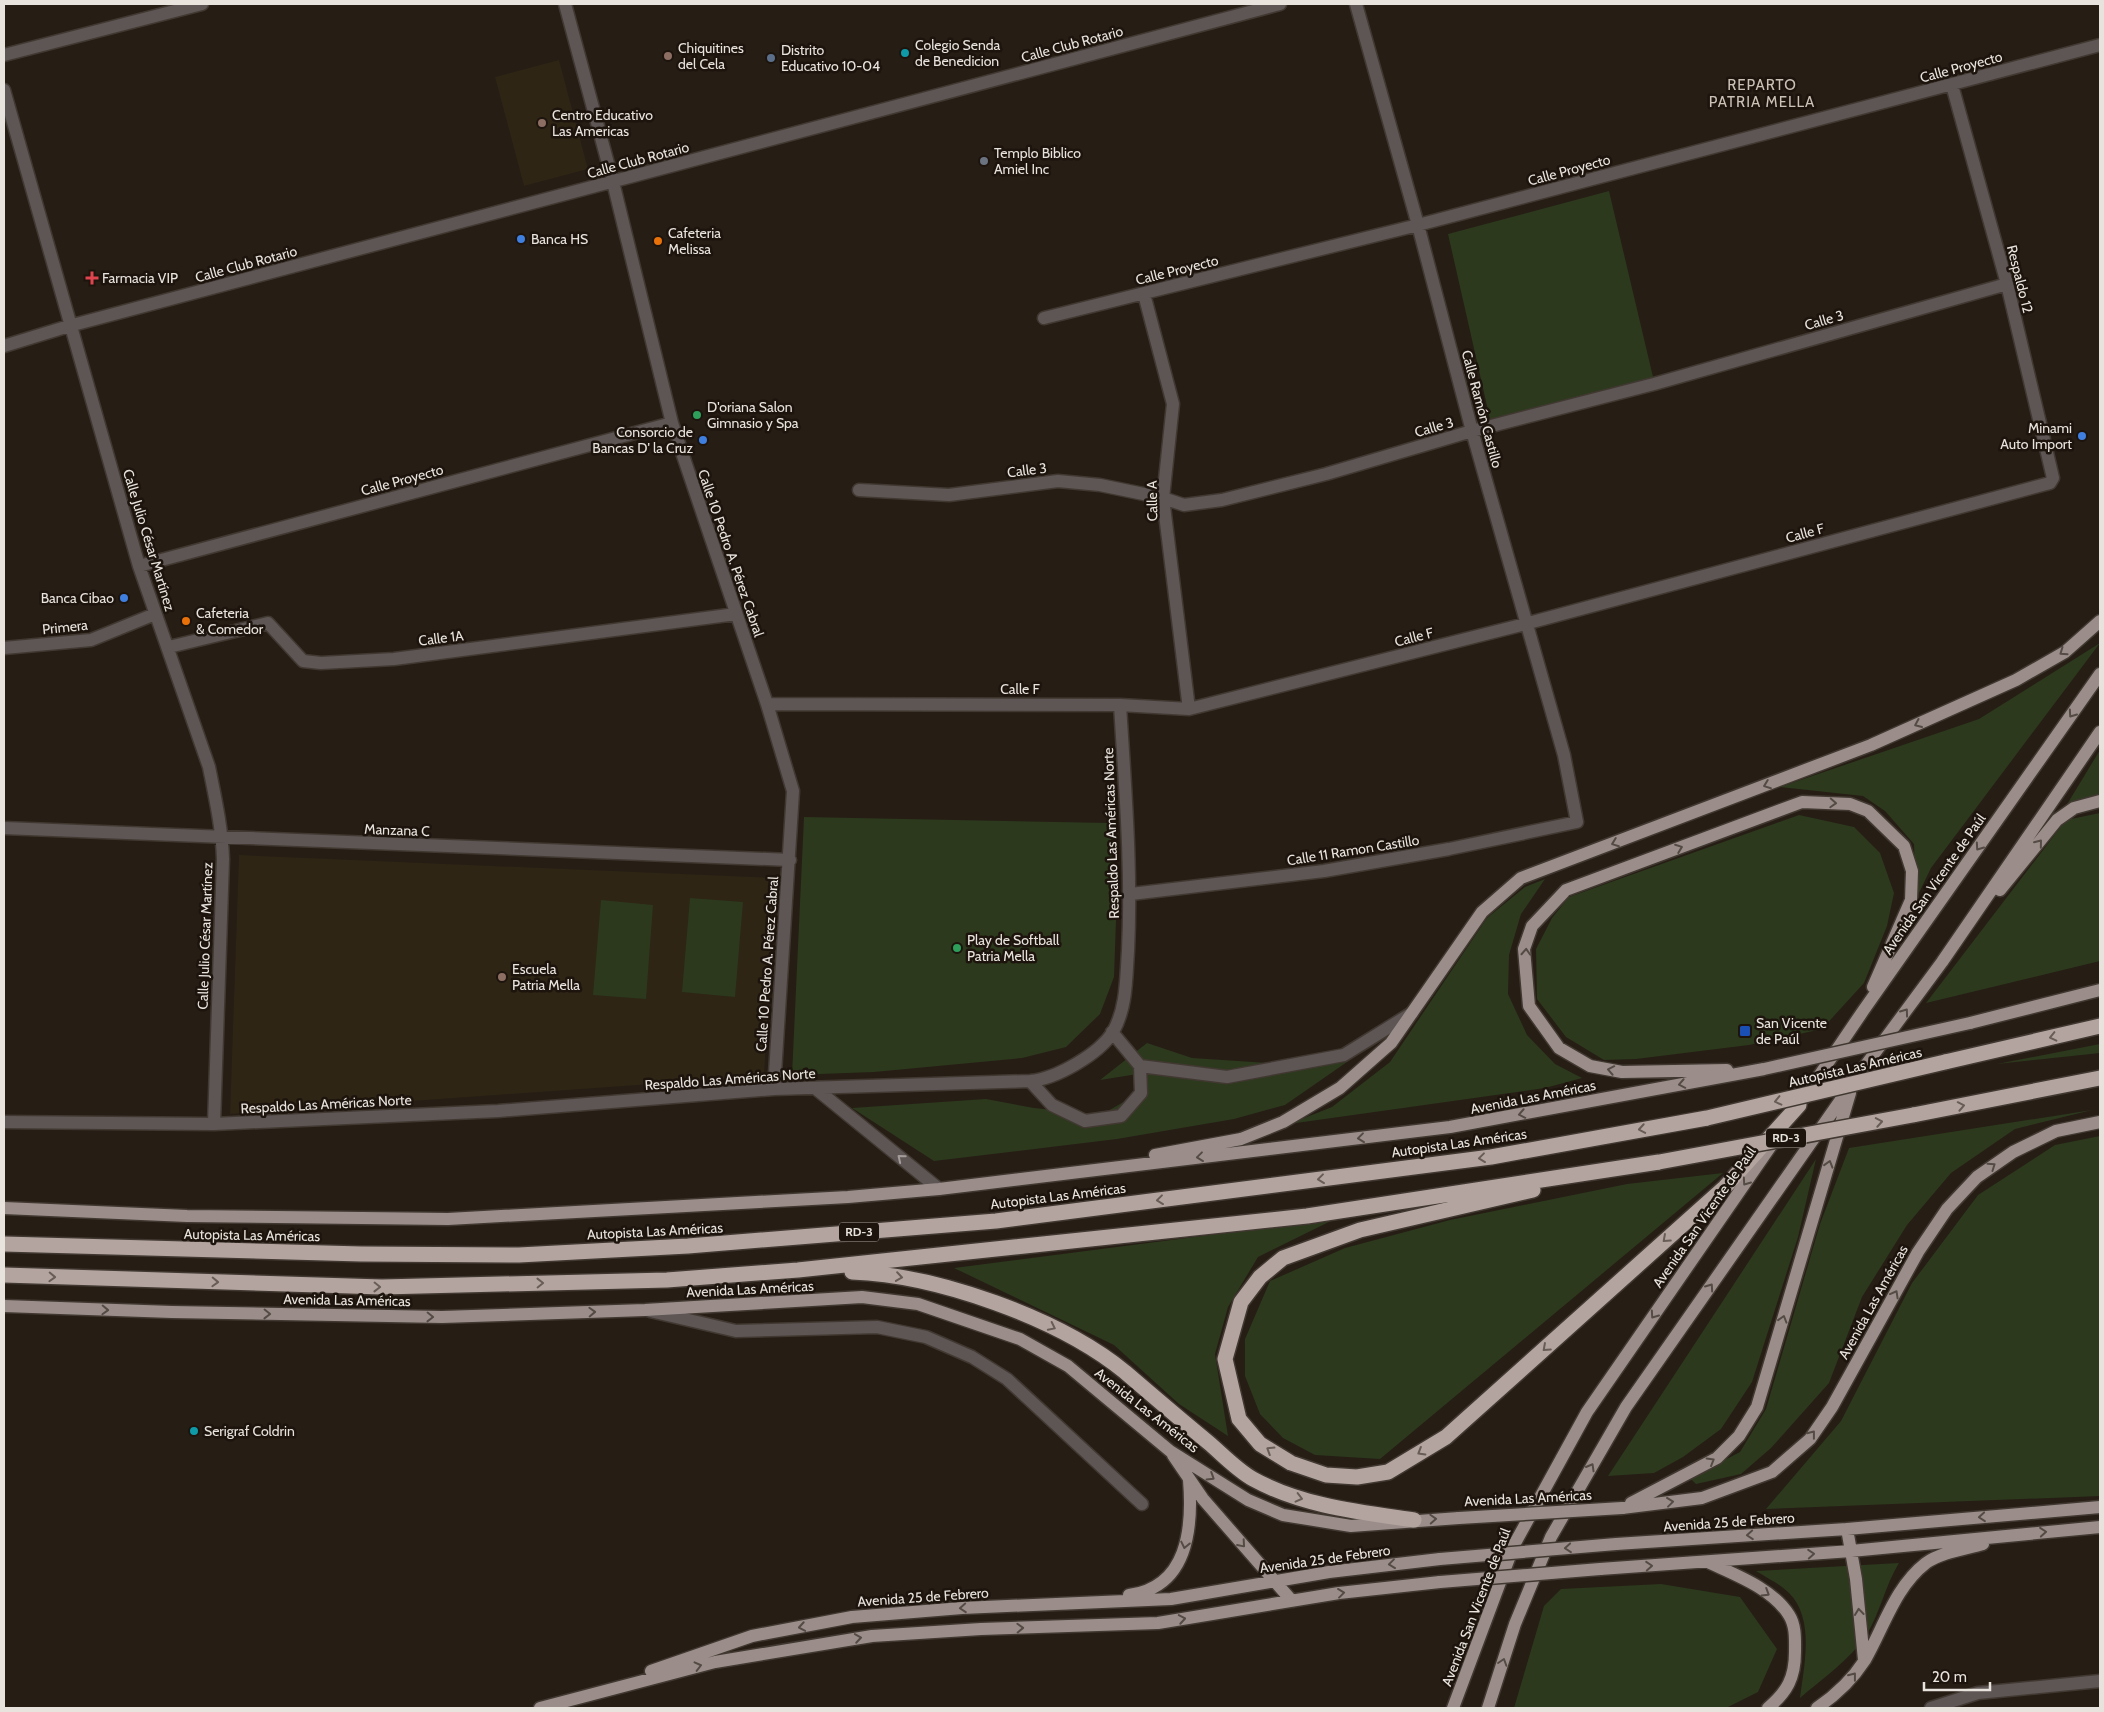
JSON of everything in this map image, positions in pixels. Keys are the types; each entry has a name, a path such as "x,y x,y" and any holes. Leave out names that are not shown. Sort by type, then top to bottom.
{"highway":[{"name":"Autopista Las Américas","path":"4,1244 371,1254 519,1254 688,1246 996,1221 1491,1157 1707,1118 2100,1026"},
{"name":"RD-3","path":"4,1275 382,1287 667,1280 798,1270 1307,1216 1659,1162 2100,1078"},
{"path":"1659,1162 1360,1230 1283,1258 1260,1277 1241,1302 1225,1359 1239,1419 1260,1444 1300,1466 1326,1475 1357,1477 1388,1472 1446,1437 1499,1390 1724,1187 1799,1105"},
{"path":"798,1270 869,1272 918,1280 1023,1313 1070,1336 1123,1371 1252,1478 1290,1496 1350,1511 1414,1520"}],"main road":[{"path":"1042,1176 1241,1139 1283,1122 1340,1088 1391,1043 1482,912 1521,878 1871,745 2016,680 2065,652 2100,621"},
{"name":"Avenida San Vicente de Paúl","path":"1453,1708 1514,1545 1587,1412 1863,1011 2100,674"},
{"path":"1488,1708 1515,1624 1551,1537 1621,1416 1854,1081 1942,962 2100,732"},
{"path":"1942,962 2057,820 2074,808 2100,801"},
{"path":"1764,1069 1622,1072 1590,1066 1560,1048 1529,1006 1524,949 1532,926 1566,890 1802,802 1850,804 1868,810 1904,846 1912,871 1911,900 1863,1011"},
{"name":"Avenida Las Américas","path":"4,1208 187,1216 448,1219 848,1197 939,1189 1450,1128 1764,1069 1970,1023 2100,990"},
{"path":"1622,1508 1717,1458 1739,1436 1757,1407 1854,1081"},
{"name":"Avenida Las Américas","path":"4,1306 172,1312 442,1317 645,1310 862,1297 918,1304 1020,1339 1068,1366 1170,1451 1248,1500 1283,1515 1351,1526 1414,1520 1622,1508 1702,1498 1772,1472 1810,1438 1832,1407 1918,1252 1947,1209 1977,1177 2013,1152 2056,1132 2100,1122"},
{"path":"1170,1451 1189,1480 1292,1600"},
{"path":"1064,1604 1140,1593 1161,1583 1175,1568 1185,1550 1191,1502 1189,1480"},
{"name":"Avenida 25 de Febrero","path":"540,1708 752,1636 852,1617 962,1608 1171,1599 1329,1572 1440,1559 2100,1507"},
{"name":"Avenida 25 de Febrero","path":"566,1700 715,1662 872,1636 981,1629 1158,1623 1339,1593 1440,1582 1707,1562 2100,1527"},
{"path":"1847,1528 1864,1660"},
{"path":"1817,1708 1839,1693 1864,1660 1900,1592 1914,1574 1928,1562 2015,1535"},
{"path":"1707,1562 1737,1575 1772,1597 1789,1615 1795,1631 1795,1671 1782,1696 1768,1708"},
{"path":"1495,1689 1495,1708"}],"street":[{"path":"4,54 202,4"},
{"name":"Calle 10 Pedro A. Pérez Cabral","path":"565,4 613,182 672,423 767,704 793,791 774,1089"},
{"name":"Calle Club Rotario","path":"4,346 69,326 1280,4"},
{"name":"Calle Ramón Castillo","path":"1356,4 1418,225 1472,432 1564,755 1577,822"},
{"name":"Calle Proyecto","path":"1044,318 1418,225 2100,45"},
{"name":"Respaldo 12","path":"1952,85 2007,284 2052,481"},
{"name":"Calle Julio César Martínez","path":"4,90 69,326 139,566 155,614 169,647 208,767 222,838 214,1124"},
{"name":"Calle 3","path":"859,490 949,495 1058,481 1100,485 1184,504 1222,500 1326,474 1472,432 1654,384 2007,284"},
{"name":"Calle A","path":"1144,294 1173,404 1164,498 1189,710"},
{"name":"Calle Proyecto","path":"139,566 672,423"},
{"name":"Calle F","path":"767,704 1120,705 1189,710 1526,624 2052,481"},
{"name":"Primera","path":"4,648 91,640 155,614"},
{"name":"Calle 1A","path":"169,647 268,623 303,661 321,663 385,660 736,614"},
{"name":"Respaldo Las Américas Norte","path":"4,1122 214,1124 498,1111 774,1089 1041,1080 1060,1072 1098,1049 1112,1032 1125,998 1130,894 1120,705"},
{"name":"Calle 11 Ramon Castillo","path":"1130,894 1324,871 1449,849 1577,822"},
{"name":"Manzana C","path":"4,828 790,860"},
{"path":"1140,1066 1227,1077 1344,1056 1412,1013"},
{"path":"1030,1081 1052,1105 1085,1121 1121,1116 1141,1093 1140,1066 1112,1032"},
{"path":"815,1088 939,1189"},
{"path":"645,1310 736,1331 877,1327 926,1337 972,1357 1007,1379 1142,1504"},
{"path":"1930,1708 1978,1693 2100,1681"}],"shaded area":[{"name":"Centro Educativo Las Americas","path":"559,60 588,169 524,186 495,77"},
{"name":"Escuela Patria Mella","path":"239,855 775,878 764,1076 230,1114"}],"green space":[{"path":"1609,191 1654,381 1490,419 1448,234"},
{"path":"2100,643 1931,868 1916,899 1914,844 1885,811 1863,796 1780,787 1979,719"},
{"path":"2100,750 2100,796 2066,806"},
{"path":"2100,813 2100,961 1926,1003 2066,820"},
{"path":"1799,815 1854,827 1880,853 1894,893 1887,926 1864,983 1822,1029 1749,1045 1636,1059 1604,1060 1566,1037 1537,999 1536,949 1552,918 1569,897"},
{"name":"Play de Softball Patria Mella","path":"804,817 1110,823 1116,920 1114,977 1100,1014 1066,1047 1022,1058 874,1072 792,1075"},
{"path":"1545,879 1521,914 1509,955 1508,994 1527,1035 1555,1064 1582,1078 1545,1088 1289,1124 1332,1107 1390,1062 1487,918 1525,887"},
{"path":"690,898 743,902 735,997 682,992"},
{"path":"601,900 653,905 646,999 593,995"},
{"path":"1365,1042 1347,1062 1285,1105 1234,1119 1117,1139 934,1161 852,1108 986,1099 1034,1108 1101,1115 1132,1097 1144,1073 1100,1080 1147,1043 1192,1058 1282,1064"},
{"path":"2100,1044 2100,1053 1997,1064"},
{"path":"2092,1110 2015,1129 1951,1173 1907,1225 1862,1297 1829,1383 1771,1448 1741,1474 1696,1484 1690,1478 1740,1452 1766,1409 1820,1224 1849,1148"},
{"path":"2100,1136 2100,1496 1766,1509 1841,1421 1912,1283 1978,1195 2055,1145"},
{"path":"1816,1159 1798,1237 1752,1382 1721,1429 1683,1457 1654,1473 1608,1476"},
{"path":"1723,1173 1380,1459 1315,1455 1283,1438 1260,1414 1245,1376 1245,1339 1270,1281 1345,1248 1450,1220 1627,1184"},
{"path":"1335,1219 1258,1257 1228,1307 1215,1354 1228,1436 1179,1404 1114,1345 954,1268"},
{"path":"1899,1563 1867,1634 1853,1652 1800,1698 1806,1643 1802,1616 1797,1604 1789,1593 1756,1571"},
{"path":"1661,1584 1740,1597 1777,1649 1758,1692 1726,1708 1514,1708 1544,1606 1561,1589"}],"place":[{"name":"Colegio Senda de Benedicion","path":"905,53"},
{"name":"Chiquitines del Cela","path":"668,56"},
{"name":"Distrito Educativo 10-04","path":"771,58"},
{"name":"Centro Educativo Las Americas","path":"542,123"},
{"name":"Templo Biblico Amiel Inc","path":"984,161"},
{"name":"Banca HS","path":"521,239"},
{"name":"Cafeteria Melissa","path":"658,241"},
{"name":"Farmacia VIP","path":"92,278"},
{"name":"D'oriana Salon Gimnasio y Spa","path":"697,415"},
{"name":"Minami Auto Import","path":"2082,436"},
{"name":"Consorcio de Bancas D' la Cruz","path":"703,440"},
{"name":"Banca Cibao","path":"124,598"},
{"name":"Cafeteria & Comedor","path":"186,621"},
{"name":"Play de Softball Patria Mella","path":"957,948"},
{"name":"Escuela Patria Mella","path":"502,977"},
{"name":"San Vicente de Paúl","path":"1745,1031"},
{"name":"Serigraf Coldrin","path":"194,1431"}],"district":[{"name":"REPARTO PATRIA MELLA","path":"1762,94"}]}
